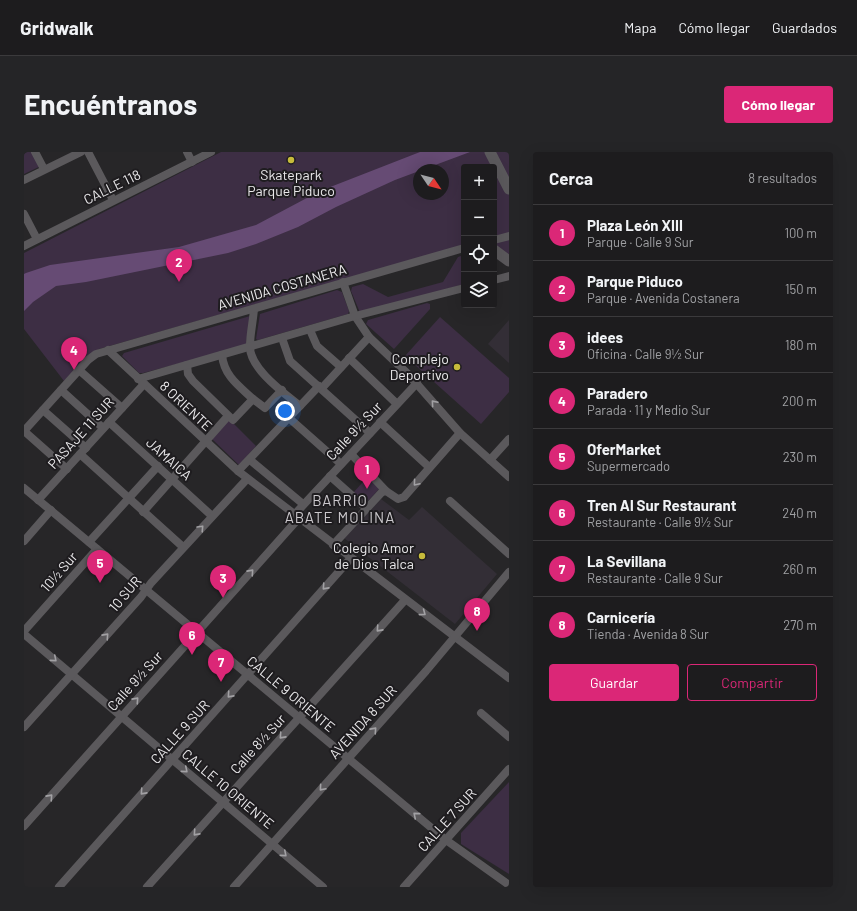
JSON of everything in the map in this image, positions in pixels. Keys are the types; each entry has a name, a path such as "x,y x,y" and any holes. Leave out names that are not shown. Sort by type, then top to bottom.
{"main road":[{"path":"490,152 509,189"},
{"path":"497,252 509,261"}],"street":[{"path":"35,152 44,169"},
{"path":"24,180 81,152"},
{"path":"88,152 114,200"},
{"path":"187,152 192,162"},
{"name":"CALLE 118","path":"24,246 211,152"},
{"path":"24,214 37,239"},
{"path":"497,239 509,236"},
{"name":"AVENIDA COSTANERA","path":"24,431 79,370 96,354 254,310 343,282 461,249"},
{"path":"497,279 509,276"},
{"path":"343,282 355,316 369,337 417,383 460,433 509,477"},
{"path":"141,382 187,365 355,316 461,289"},
{"path":"254,310 249,347 254,362 300,406"},
{"path":"310,330 317,346 341,368"},
{"path":"238,471 300,406 341,368 369,337"},
{"path":"282,338 290,361 321,387 370,433"},
{"name":"8 ORIENTE","path":"108,350 247,479 506,676"},
{"path":"222,355 224,369 228,375 253,399 265,408 282,390"},
{"path":"349,358 397,404"},
{"path":"187,365 188,374 193,381 230,418"},
{"path":"79,370 122,408"},
{"name":"PASAJE 11 SUR","path":"38,500 122,408 141,382"},
{"name":"Calle 9½ Sur","path":"24,826 197,632 296,517 304,504 417,383"},
{"name":"JAMAICA","path":"61,390 158,466 212,516"},
{"path":"143,512 205,441 253,399"},
{"path":"43,410 86,448"},
{"path":"289,418 341,464"},
{"path":"380,422 430,467"},
{"path":"24,431 67,469"},
{"path":"351,454 386,491 398,499 404,497 460,433"},
{"path":"490,460 509,439"},
{"path":"80,454 183,548"},
{"path":"250,460 304,504"},
{"path":"89,542 158,466"},
{"path":"330,476 366,508"},
{"name":"10 SUR","path":"24,728 141,597 146,589 247,479"},
{"name":"CALLE 9 ORIENTE","path":"24,488 446,840 509,885"},
{"path":"334,545 366,508 382,492 386,491"},
{"path":"450,501 509,554"},
{"path":"24,541 51,510"},
{"name":"10½ Sur","path":"24,632 97,548"},
{"name":"CALLE 9 SUR","path":"59,887 351,558"},
{"name":"AVENIDA 8 SUR","path":"234,887 426,671 509,572"},
{"name":"Calle 8½ Sur","path":"147,887 405,600"},
{"name":"CALLE 10 ORIENTE","path":"24,632 323,887"},
{"path":"506,676 509,666"},
{"path":"481,713 509,736"},
{"name":"CALLE 7 SUR","path":"404,887 509,769"}],"shaded area":[{"path":"27,152 35,152 41,166 24,174 24,154"},
{"path":"221,152 509,152 509,260 497,250 497,164 461,164 461,246 99,349 64,381 24,329 24,253"},
{"path":"420,152 470,152 438,164 413,164 413,173 336,207 298,227 256,244 228,253 86,282 56,286 33,302 24,311 24,274 26,273 50,265 179,247 256,225 320,191"},
{"path":"461,256 461,285 361,315 351,291 352,287 363,284 388,297 443,282 458,257"},
{"path":"337,290 342,292 349,311 348,314 258,340 256,339 260,314"},
{"path":"427,303 430,304 430,309 394,349 366,324 368,320"},
{"path":"250,316 246,344 242,347 143,373 139,373 122,356 124,353"},
{"name":"Complejo Deportivo","path":"440,317 509,378 509,392 481,424 405,356"},
{"path":"509,320 509,363 488,344"},
{"path":"228,418 256,446 239,465 211,438"},
{"path":"370,474 382,486 365,504 353,493"},
{"name":"Colegio Amor de Dios Talca","path":"381,499 409,520 422,507 497,574 455,624 344,538"},
{"path":"509,782 509,874 461,844 461,833"}],"place":[{"name":"Skatepark Parque Piduco","path":"291,160"},
{"name":"Parque Piduco","path":"179,282"},
{"name":"Complejo Deportivo","path":"457,367"},
{"name":"Paradero","path":"74,370"},
{"name":"Plaza León XIII","path":"367,489"},
{"name":"Colegio Amor de Dios Talca","path":"422,556"},
{"name":"OferMarket","path":"100,583"},
{"name":"idees","path":"223,598"},
{"name":"Carnicería","path":"477,631"},
{"name":"Tren Al Sur Restaurant","path":"192,655"},
{"name":"La Sevillana","path":"221,682"}],"district":[{"name":"BARRIO ABATE MOLINA","path":"340,510"}]}
